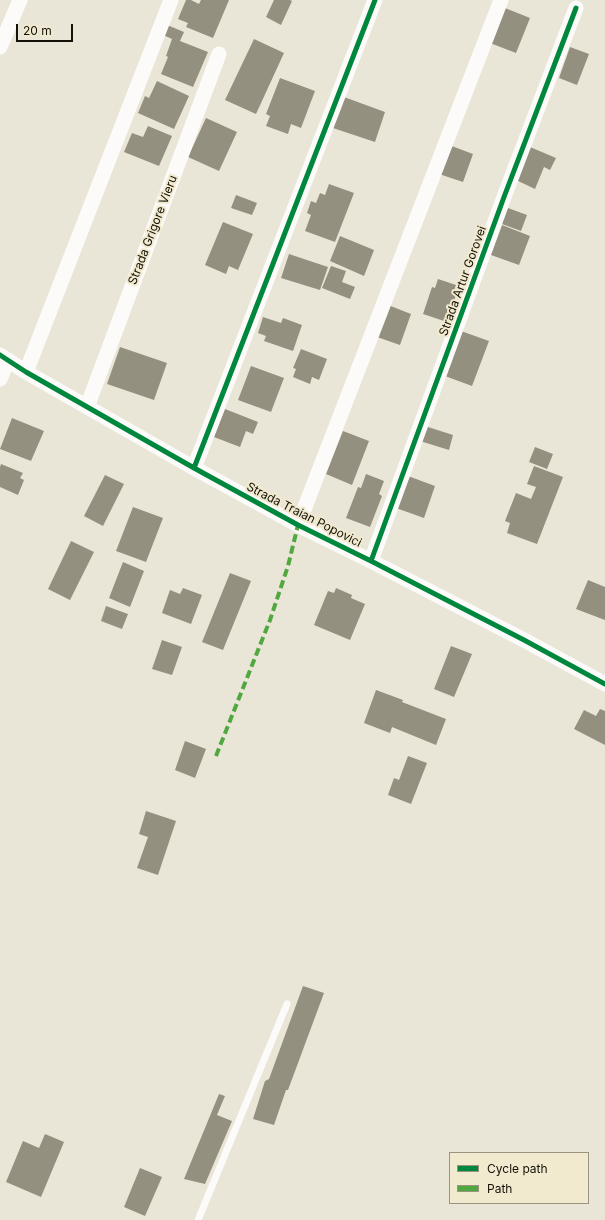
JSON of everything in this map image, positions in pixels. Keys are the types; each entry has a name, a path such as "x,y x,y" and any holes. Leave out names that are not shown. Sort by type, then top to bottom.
{"street":[{"path":"0,47 20,0"},
{"path":"26,372 170,0"},
{"path":"194,468 375,0"},
{"path":"298,525 501,0"},
{"name":"Strada Artur Gorovei","path":"371,561 504,197 576,8"},
{"name":"Strada Grigore Vieru","path":"86,406 219,54"},
{"path":"0,379 4,357"},
{"name":"Strada Traian Popovici","path":"4,357 26,372 194,468 298,525 524,640 605,684"}],"lane":[{"path":"198,1220 288,1004"}],"building":[{"path":"186,0 191,0 199,4 201,0 229,0 213,38 186,27 188,23 178,19"},
{"path":"274,0 292,1 281,25 266,17"},
{"path":"505,8 530,18 516,53 490,43"},
{"path":"167,25 184,32 180,41 208,52 193,87 161,74 168,57 166,56 172,39 163,35"},
{"path":"254,39 284,53 256,114 225,100"},
{"path":"570,47 589,54 577,85 559,78"},
{"path":"280,78 315,91 301,128 291,124 288,134 266,126 270,116 266,114"},
{"path":"157,81 189,96 174,129 138,113 145,96 149,98"},
{"path":"344,97 385,112 375,142 333,128"},
{"path":"206,118 237,132 219,171 188,157"},
{"path":"148,126 172,136 159,166 124,152 132,133 143,137"},
{"path":"449,145 473,154 463,182 439,174"},
{"path":"530,147 556,158 550,170 544,167 535,189 516,180"},
{"path":"329,184 354,193 335,242 305,231 311,215 307,213 311,201 316,203 320,193 325,195"},
{"path":"236,195 257,203 252,215 231,208"},
{"path":"508,208 527,215 521,231 502,224"},
{"path":"223,222 253,234 238,270 229,266 226,274 205,265"},
{"path":"502,225 530,236 519,265 491,255"},
{"path":"340,236 374,250 364,276 330,261"},
{"path":"289,254 328,267 320,290 281,278"},
{"path":"331,266 346,271 342,282 355,287 350,299 322,288"},
{"path":"438,279 456,285 453,294 456,295 447,322 423,314 432,287 435,288"},
{"path":"388,305 411,314 400,345 377,337"},
{"path":"263,317 281,323 283,318 302,325 293,351 264,341 266,336 258,333"},
{"path":"461,331 489,341 472,386 445,376"},
{"path":"120,347 167,363 154,400 107,384"},
{"path":"301,349 327,359 319,380 312,377 310,384 293,377 296,369 293,368"},
{"path":"251,366 284,378 271,412 238,400"},
{"path":"225,409 258,422 253,434 246,431 240,447 214,437"},
{"path":"12,418 44,431 31,461 0,449"},
{"path":"425,426 453,435 449,450 420,441"},
{"path":"343,431 369,441 352,485 326,474"},
{"path":"535,447 553,454 547,469 529,462"},
{"path":"1,464 23,473 20,478 24,480 18,495 0,487"},
{"path":"534,466 563,477 537,544 507,533 510,523 505,521 516,493 531,499 536,487 527,484"},
{"path":"366,474 384,481 379,494 382,496 370,527 346,518 358,487 361,488"},
{"path":"105,475 124,484 103,526 84,516"},
{"path":"408,476 435,486 424,518 396,508"},
{"path":"133,507 163,518 146,562 116,551"},
{"path":"71,541 94,552 70,600 48,589"},
{"path":"123,562 144,571 130,607 109,598"},
{"path":"230,573 251,581 223,650 202,642"},
{"path":"588,580 605,587 605,620 576,609"},
{"path":"183,588 202,595 191,624 162,613 170,590 180,594"},
{"path":"336,588 352,595 351,598 365,604 350,640 314,625 328,591 334,593"},
{"path":"106,606 128,614 122,629 101,621"},
{"path":"162,640 182,647 172,675 152,669"},
{"path":"451,646 472,654 454,697 434,689"},
{"path":"376,690 446,719 436,745 392,727 390,733 364,723"},
{"path":"600,709 605,711 605,745 574,729 584,710 596,716"},
{"path":"185,741 206,749 195,778 175,770"},
{"path":"408,756 427,763 411,804 388,795 394,778 399,780"},
{"path":"146,811 176,821 158,875 137,868 148,837 139,834"},
{"path":"303,986 324,993 288,1090 286,1090 274,1125 253,1119 265,1081 269,1079"},
{"path":"219,1094 225,1096 217,1115 232,1121 205,1184 184,1179"},
{"path":"45,1134 64,1142 41,1197 6,1182 23,1141 39,1148"},
{"path":"140,1168 162,1177 145,1216 124,1207"}],"marked path":[{"path":"216,756 270,620 288,566 298,525"}],"cycle path":[{"path":"194,468 375,0"},
{"path":"371,561 504,197 576,8"},
{"path":"0,355 26,372 194,468 298,525 524,640 605,684"}]}
